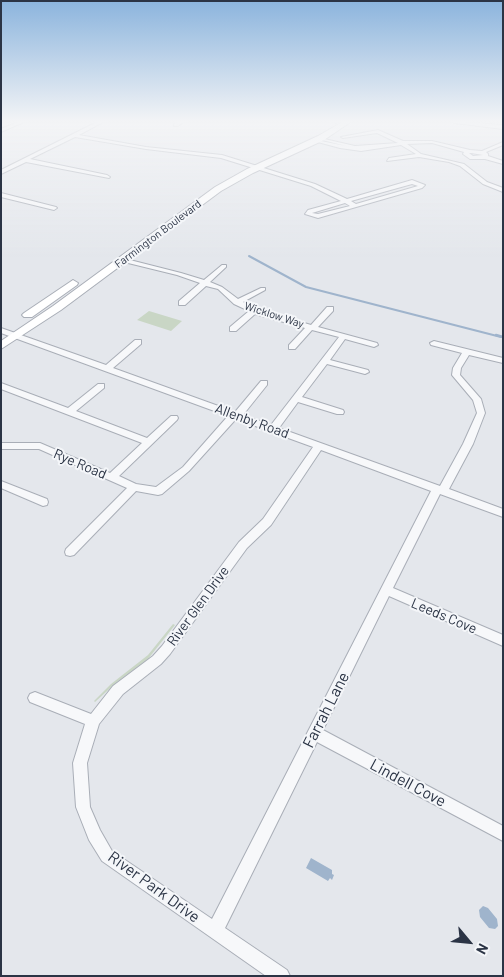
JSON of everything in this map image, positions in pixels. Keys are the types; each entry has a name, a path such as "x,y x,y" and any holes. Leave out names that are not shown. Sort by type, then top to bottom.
{"main road":[{"name":"Farmington Boulevard","path":"97,266 116,258 146,231 215,182 252,167"},
{"name":"Farmington Boulevard","path":"9,331 252,167"},
{"name":"Farmington Boulevard","path":"1,346 9,331 83,276"},
{"path":"9,331 15,330 42,310 55,296"}],"street":[{"path":"56,167 107,177"},
{"path":"255,167 313,185 355,206"},
{"path":"462,167 485,183 503,190"},
{"path":"412,182 422,185 318,216 308,214 310,211 346,201 412,182"},
{"path":"1,195 54,208"},
{"name":"Wicklow Way","path":"116,258 179,274 220,288 237,302 254,311 374,345"},
{"path":"182,303 224,266"},
{"path":"237,302 264,289"},
{"path":"292,347 330,309"},
{"path":"233,329 254,311"},
{"name":"Allenby Road","path":"9,331 107,369 503,513"},
{"path":"273,429 344,336"},
{"path":"107,369 138,342"},
{"path":"434,343 503,361"},
{"name":"Farrah Lane","path":"215,931 386,590 440,490 468,444 481,413 477,399 456,375 457,368 467,352"},
{"path":"325,361 365,372"},
{"path":"236,415 264,383"},
{"path":"69,412 101,386"},
{"path":"1,396 5,388 149,442"},
{"path":"296,398 340,412"},
{"name":"Rye Road","path":"1,446 40,446 134,487 158,491 186,469 236,415"},
{"path":"112,477 174,418"},
{"name":"River Glen Drive","path":"80,763 93,721 118,690 157,660 166,650 243,545 267,522 319,446"},
{"path":"1,484 43,502"},
{"path":"70,552 134,487"},
{"name":"Leeds Cove","path":"386,590 503,641"},
{"path":"35,698 93,721"},
{"name":"Lindell Cove","path":"314,733 503,834"},
{"name":"River Park Drive","path":"80,763 83,807 94,835 107,856 282,976"}],"green space":[{"path":"149,311 182,321 171,331 137,320"},
{"path":"173,624 175,625 148,659 94,701 111,684 148,655"}],"water":[{"path":"311,858 332,870 334,875 332,880 330,878 328,881 306,868"},
{"path":"483,906 488,908 497,919 498,926 495,929 489,928 480,917 479,910"}],"waterway":[{"path":"249,256 306,287 501,337"},
{"path":"496,335 503,337"}]}
